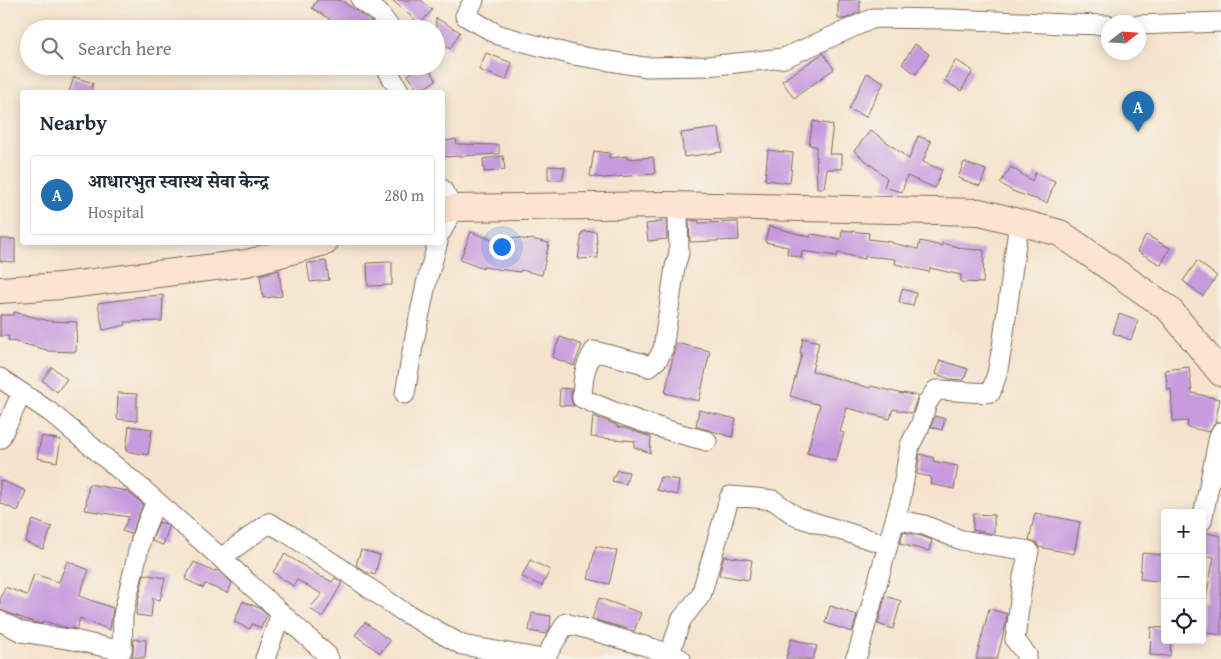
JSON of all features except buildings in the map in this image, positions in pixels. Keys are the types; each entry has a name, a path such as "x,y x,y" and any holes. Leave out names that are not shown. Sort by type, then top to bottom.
{"street":[{"path":"362,0 379,13 384,20"},
{"path":"474,0 465,16 499,35 573,55 645,67 707,66 784,58 874,18 1101,25"},
{"path":"1146,25 1221,22"},
{"path":"390,75 399,90"},
{"path":"678,205 679,253 663,349 658,359 649,367 641,363 594,351 586,363 582,398 637,420 707,442"},
{"path":"445,209 678,205 980,212 1060,233 1169,309 1221,373"},
{"path":"855,659 901,498 910,445 920,426 927,403 936,390 991,392 997,374 1002,347 1018,222"},
{"path":"0,290 61,286 247,263 314,245"},
{"path":"405,394 427,280 437,245"},
{"path":"0,378 50,412 156,501 221,558 329,659"},
{"path":"0,439 22,393"},
{"path":"1204,509 1221,432"},
{"path":"221,558 268,523 287,533 339,567 402,611 462,645 544,659 566,623 652,648 673,657 681,620 701,595 730,496 773,500 797,517 888,545"},
{"path":"0,621 22,632 74,640 122,651 123,615 142,535 156,501"},
{"path":"895,518 924,525 961,540 1029,551 1023,577 1015,640 1027,654 1026,659"},
{"path":"266,659 281,613"}],"place":[{"name":"आधारभुत स्वास्थ सेवा केन्द्र","path":"1138,132"}]}
